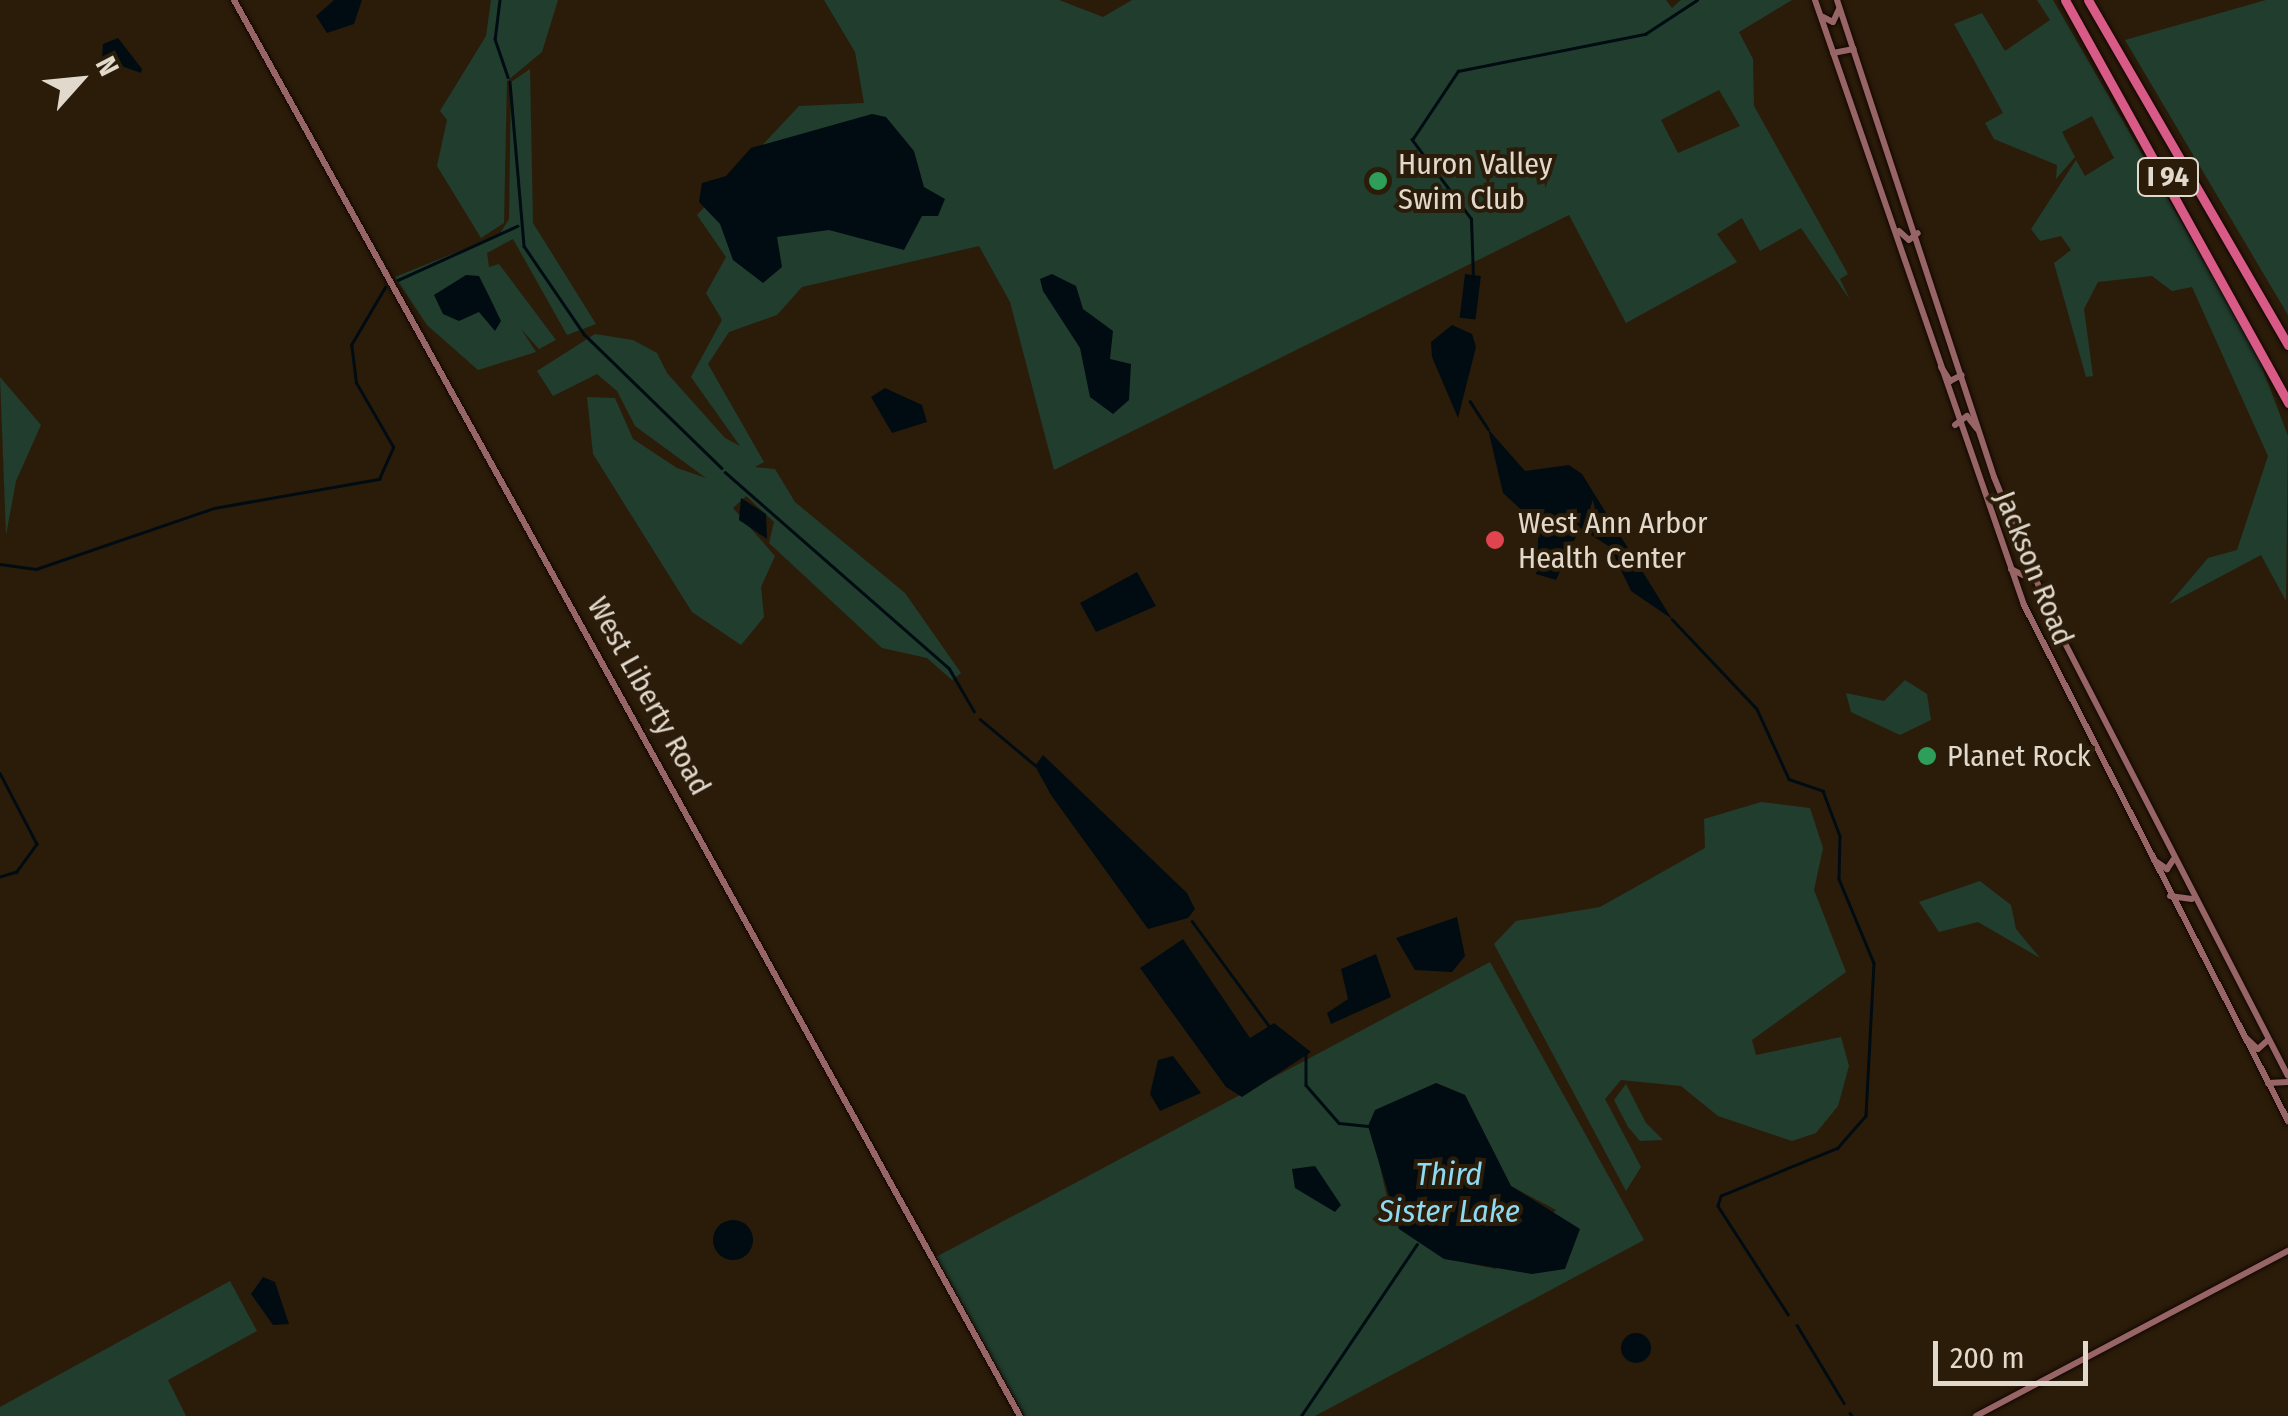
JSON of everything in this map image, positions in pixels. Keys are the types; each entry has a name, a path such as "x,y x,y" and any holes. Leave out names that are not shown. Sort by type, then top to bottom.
{"highway":[{"name":"I 94","path":"2065,0 2288,403"},
{"name":"I 94","path":"2088,0 2288,345"}],"main road":[{"name":"West Liberty Road","path":"234,0 1020,1416"},
{"name":"Jackson Road","path":"1815,0 1894,221 1955,426 2039,640 2288,1121"},
{"name":"Jackson Road","path":"1838,4 1918,232 1982,438 2030,567 2067,653 2288,1079"},
{"path":"1818,12 1833,22 1838,4"},
{"path":"1833,53 1854,50"},
{"path":"1894,221 1906,240 1918,232"},
{"path":"1933,352 1950,381 1962,374"},
{"path":"1955,426 1966,416 1982,438"},
{"path":"2007,564 2019,575 2030,567"},
{"path":"2039,640 2050,626 2067,653"},
{"path":"2146,851 2163,868 2173,860"},
{"path":"2170,896 2184,892 2199,908"},
{"path":"2239,1029 2258,1049 2268,1038"},
{"path":"2268,1083 2288,1079"},
{"path":"1976,1416 2288,1251"}],"green space":[{"path":"491,0 558,0 542,52 507,81 504,223 481,238 437,166 447,120 440,111 486,36"},
{"path":"824,0 1059,0 1103,17 1132,0 1666,0 1672,8 1681,0 1792,0 1739,32 1753,59 1754,106 1848,274 1840,279 1850,300 1801,228 1760,251 1742,218 1717,234 1737,262 1626,323 1569,215 1054,470 1010,302 979,246 802,287 777,315 729,332 708,364 764,462 755,467 775,469 795,502 905,593 961,673 952,680 927,658 882,648 769,543 774,522 746,496 733,508 775,556 761,587 764,617 741,645 692,612 593,454 587,397 615,398 633,439 677,468 706,478 635,426 617,391 597,374 553,396 537,371 595,334 633,340 657,353 667,373 725,438 740,446 691,377 722,320 706,293 726,257 697,215 799,106 864,103 855,52","holes":["1719,90 1740,126 1678,153 1661,120"]},
{"path":"2037,0 2053,0 2255,349 2288,436 2286,601 2261,555 2169,604 2208,558 2237,550 2268,456 2192,287 2172,291 2152,276 2098,282 2084,309 2093,376 2086,377 2054,263 2071,250 2061,236 2040,241 2031,229 2076,160 2085,176 2114,158 2092,116 2062,132 2075,157 2056,179 2057,165 1994,139 1985,123 2003,113 1954,24 1982,13 2005,51 2050,20"},
{"path":"2266,0 2288,0 2288,315 2125,40"},
{"path":"530,69 533,223 596,324 567,335 513,239 487,253 489,267 499,264 556,340 539,349 521,329 536,352 478,370 427,325 395,277 499,235 509,219 511,82"},
{"path":"0,377 41,425 16,481 6,535"},
{"path":"1905,680 1927,694 1931,720 1900,735 1851,712 1846,693 1884,701"},
{"path":"1761,802 1810,808 1823,848 1814,890 1846,972 1752,1040 1756,1055 1841,1037 1849,1066 1838,1106 1816,1133 1792,1141 1718,1116 1681,1086 1621,1080 1605,1099 1641,1167 1626,1191 1494,944 1516,921 1600,907 1705,848 1704,819"},
{"path":"1980,881 2011,905 2016,929 2040,958 1978,922 1939,932 1919,902"},
{"path":"1490,962 1644,1240 1315,1416 1024,1416 936,1257","holes":["1436,1083 1465,1095 1511,1186 1556,1210 1496,1269 1467,1263 1389,1206 1374,1141"]},
{"path":"1626,1084 1646,1123 1663,1140 1640,1141 1628,1127 1614,1100"},
{"path":"230,1281 257,1331 168,1380 186,1416 0,1416 0,1407"}],"water":[{"path":"334,0 362,0 354,24 327,33 316,16"},
{"path":"118,38 142,69 141,73 102,59 103,44"},
{"path":"872,114 886,117 914,151 924,187 945,199 938,216 922,216 904,250 829,230 777,237 782,267 763,283 733,260 720,224 699,202 702,183 726,176 751,148"},
{"path":"1052,274 1076,286 1083,309 1113,331 1110,359 1131,364 1129,400 1113,414 1090,397 1080,348 1043,291 1040,279"},
{"path":"1465,274 1481,276 1476,320 1460,318"},
{"path":"466,275 479,276 501,321 495,331 479,312 459,321 443,314 434,295"},
{"path":"1452,325 1472,334 1476,347 1458,418 1432,357 1431,342"},
{"path":"885,388 922,405 927,422 892,433 871,397"},
{"path":"1488,429 1525,471 1569,465 1582,474 1672,619 1631,591 1610,547 1580,528 1556,580 1536,574 1539,526 1503,493"},
{"path":"741,498 766,514 767,539 739,520"},
{"path":"1137,572 1156,606 1096,632 1080,603"},
{"path":"1043,755 1187,893 1195,909 1188,918 1148,929 1051,795 1035,766"},
{"path":"1457,917 1465,956 1452,972 1415,970 1396,938"},
{"path":"1183,939 1250,1038 1274,1023 1311,1052 1242,1097 1226,1087 1140,968"},
{"path":"1376,954 1391,997 1331,1024 1327,1013 1348,999 1341,969"},
{"path":"1173,1056 1201,1093 1160,1111 1150,1094 1158,1060"},
{"name":"Third Sister Lake","path":"1436,1083 1465,1095 1511,1186 1580,1229 1565,1269 1532,1274 1444,1259 1399,1229 1368,1126 1375,1110"},
{"path":"1315,1166 1341,1205 1335,1212 1295,1188 1292,1169"},
{"path":"733,1220 747,1226 753,1240 747,1254 733,1260 719,1254 713,1240 719,1226"},
{"path":"263,1277 275,1282 289,1324 273,1325 251,1294"},
{"path":"1636,1333 1647,1337 1651,1348 1647,1359 1636,1363 1625,1359 1621,1348 1625,1337"}],"waterway":[{"path":"500,0 495,39 508,77"},
{"path":"1473,277 1471,219 1412,140 1458,71 1645,34 1697,0"},
{"path":"510,82 524,246 584,334 722,468"},
{"path":"398,280 517,226"},
{"path":"0,564 36,569 214,508 379,479 393,447 356,383 351,345 385,287"},
{"path":"1470,401 1488,429"},
{"path":"725,472 949,668 974,711"},
{"path":"1672,619 1757,709 1789,779 1823,791 1840,836 1839,879 1874,963 1866,1116 1838,1148 1721,1196 1718,1206 1788,1314"},
{"path":"980,719 1035,765"},
{"path":"0,773 37,844 17,872 0,877"},
{"path":"1192,921 1269,1026"},
{"path":"1306,1054 1306,1085 1339,1123 1368,1126"},
{"path":"1301,1416 1417,1244"},
{"path":"1797,1325 1844,1403"}],"place":[{"name":"Huron Valley Swim Club","path":"1378,181"},
{"name":"West Ann Arbor Health Center","path":"1495,540"},
{"name":"Planet Rock","path":"1927,756"}]}
